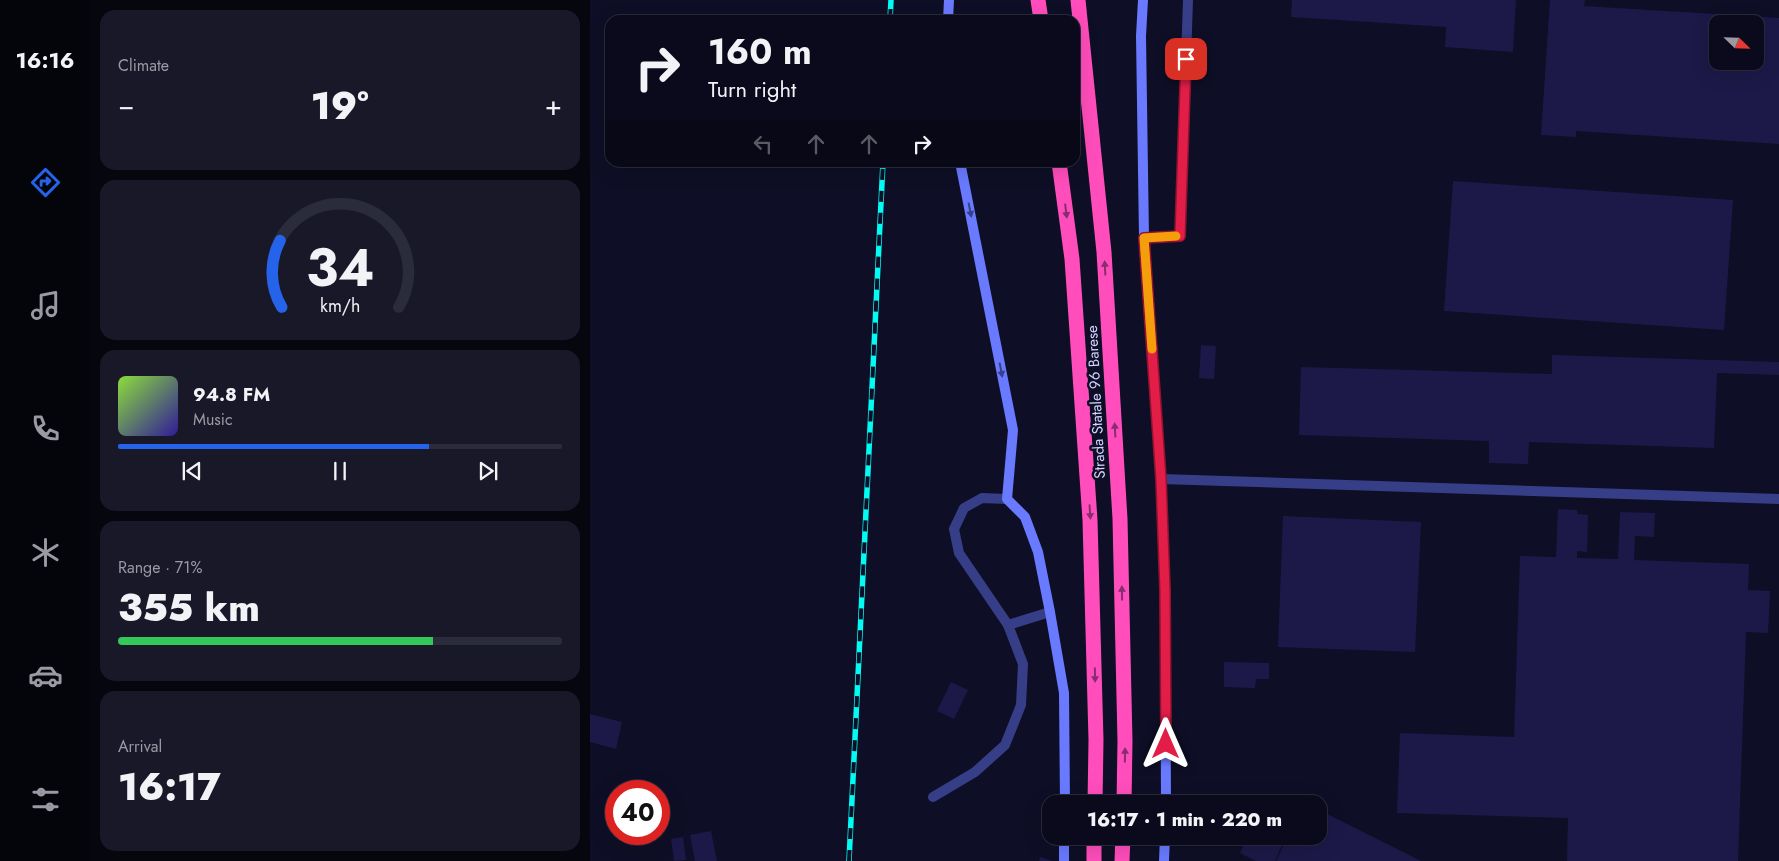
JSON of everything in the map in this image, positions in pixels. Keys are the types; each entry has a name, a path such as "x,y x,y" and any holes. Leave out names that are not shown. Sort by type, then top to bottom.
{"highway":[{"path":"1038,0 1040,15"},
{"name":"Strada Statale 96 Barese","path":"1078,0 1080,15"},
{"name":"Strada Statale 96 Barese","path":"1080,19 1104,252 1120,519 1125,741 1124,795"},
{"name":"Strada Statale 96 Barese","path":"1061,167 1072,259 1090,520 1096,740 1095,795"},
{"path":"1094,845 1094,861"},
{"path":"1122,861 1123,845"}],"street":[{"path":"948,15 949,0"},
{"path":"1143,0 1141,36 1144,238 1161,479 1165,590 1166,795"},
{"path":"1144,238 1180,236 1188,0"},
{"path":"961,167 1013,430 1007,499"},
{"path":"1161,479 1779,499"},
{"path":"933,797 975,772 1005,745 1022,704 1023,664 1008,625 959,553 954,529 964,508 982,498 1007,499 1025,517 1038,552 1064,694 1065,795"},
{"path":"1008,625 1050,612"},
{"path":"1064,845 1064,861"},
{"path":"1164,861 1165,845"}],"building":[{"path":"1292,0 1516,0 1513,52 1445,47 1446,27 1291,17"},
{"path":"1550,0 1585,0 1584,6 1730,15 1709,15 1709,70 1764,70 1764,17 1779,18 1779,144 1576,131 1576,137 1541,135"},
{"path":"1453,181 1733,200 1724,330 1444,311"},
{"path":"1201,345 1216,346 1214,379 1199,378"},
{"path":"1552,355 1779,362 1779,375 1717,373 1714,448 1529,442 1528,464 1489,463 1489,441 1299,435 1301,367 1552,374"},
{"path":"1558,509 1577,510 1578,514 1588,515 1587,552 1577,551 1577,558 1618,559 1620,512 1655,513 1654,537 1635,536 1634,560 1749,564 1748,590 1770,591 1768,633 1746,632 1738,861 1567,861 1568,818 1397,813 1400,733 1514,737 1520,556 1556,557"},
{"path":"1283,516 1421,522 1415,652 1278,647"},
{"path":"1224,662 1269,663 1269,679 1256,679 1255,688 1224,687"},
{"path":"951,682 968,690 954,719 937,711"},
{"path":"590,714 622,722 616,749 590,742"},
{"path":"1327,814 1421,861 1276,861 1284,845 1327,845"},
{"path":"711,831 717,861 695,861 690,835"},
{"path":"683,837 686,860 674,861 671,839"},
{"path":"1244,845 1282,845 1275,861 1256,861 1240,853"},
{"path":"1040,857 1052,861 1039,861"}],"railway":[{"path":"890,15 891,0"},
{"path":"849,861 883,167"}],"slow traffic":[{"path":"1152,349 1144,238 1176,236"}],"route":[{"path":"1166,744 1165,590 1161,479 1144,238 1180,236 1186,59"}]}
